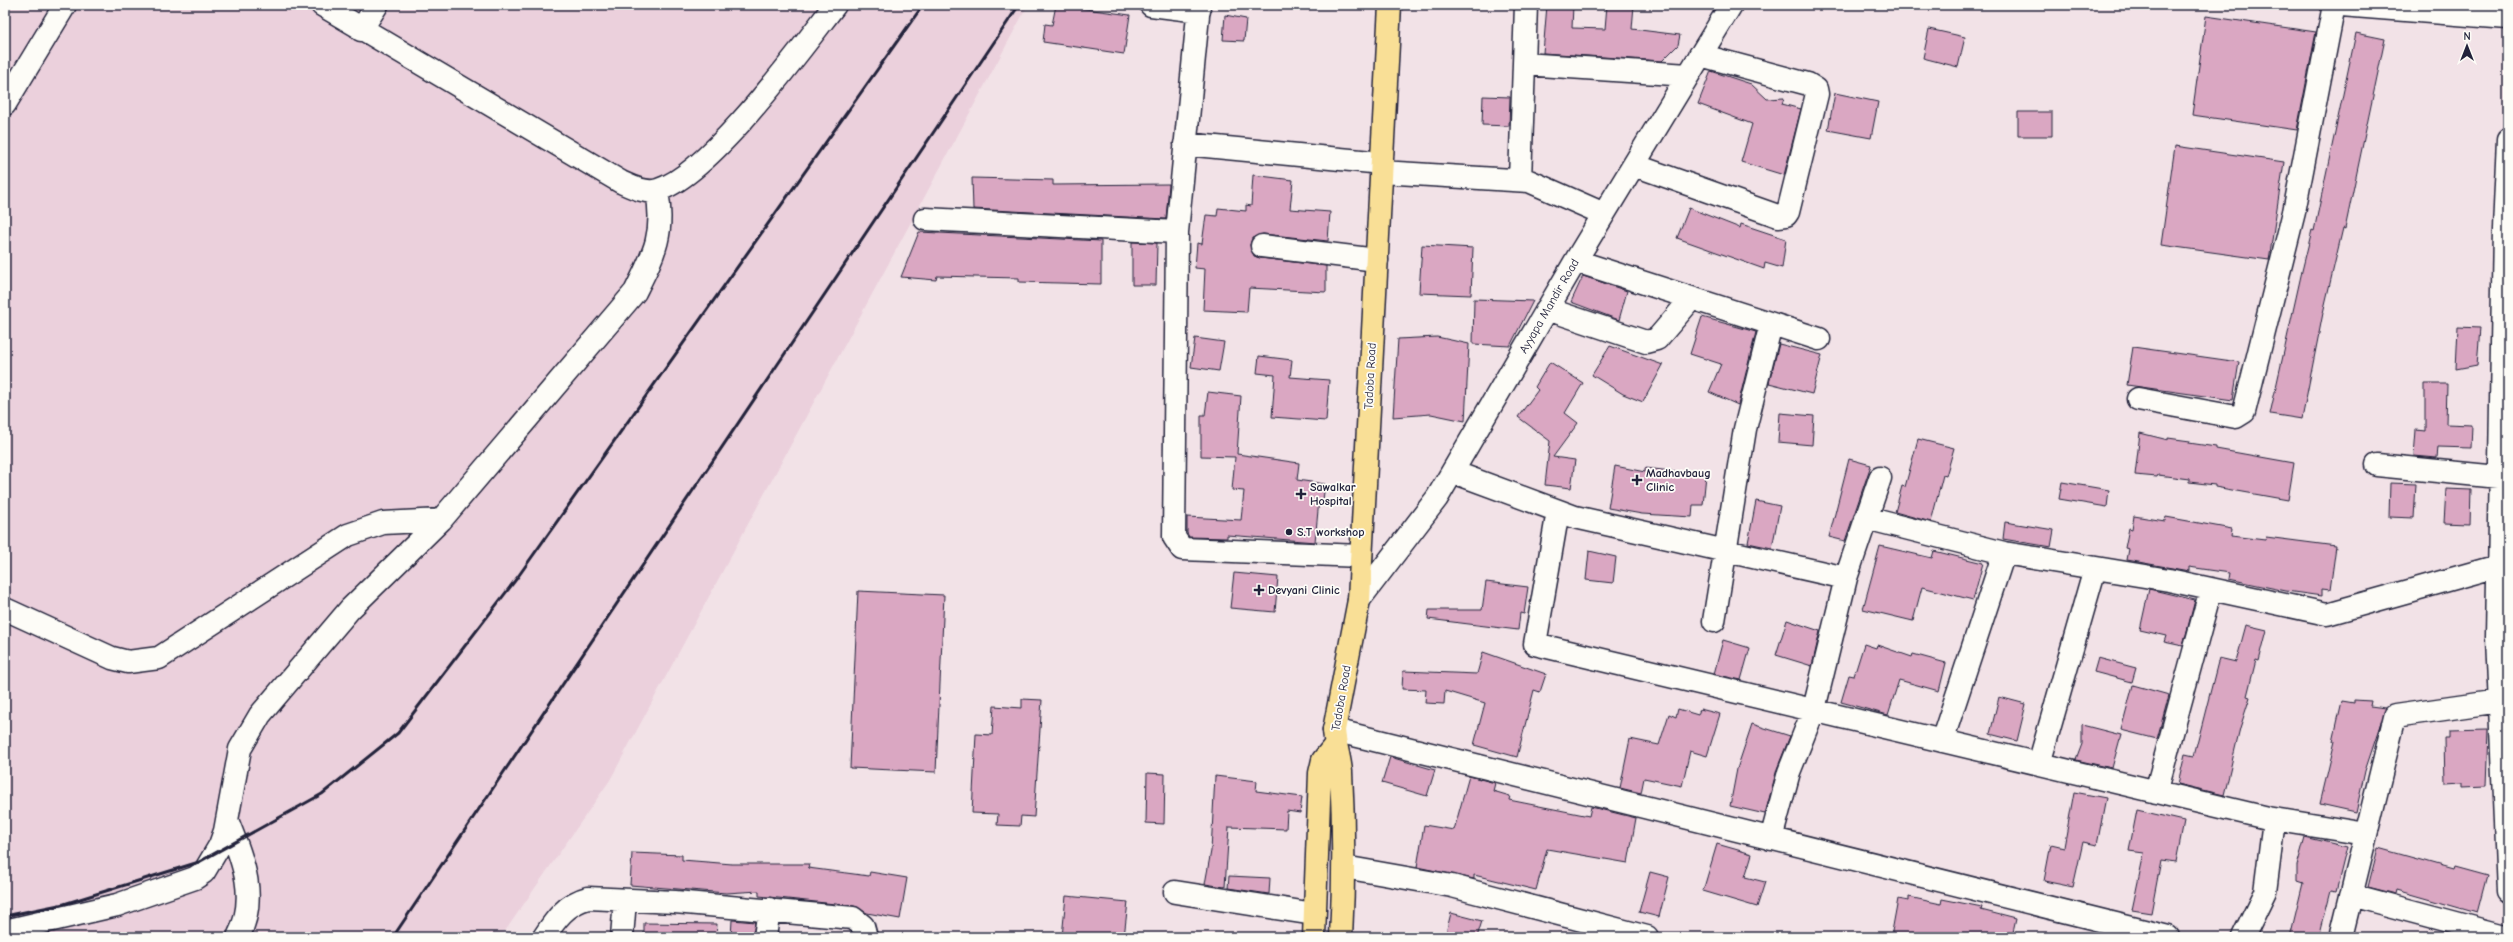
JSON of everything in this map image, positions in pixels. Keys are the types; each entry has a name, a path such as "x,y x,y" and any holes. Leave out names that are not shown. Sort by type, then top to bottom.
{"main road":[{"name":"Tadoba Road","path":"1314,937 1320,773 1323,760 1335,737 1359,600 1390,5"},
{"name":"Tadoba Road","path":"1335,737 1341,771 1344,867 1341,937"}],"street":[{"path":"5,104 65,5"},
{"path":"322,5 361,30 621,182 636,189 657,191 690,172 712,153 785,69 835,5"},
{"path":"361,30 377,5"},
{"path":"1151,5 1199,8 1184,144 1177,232 1174,537 1182,549 1361,556"},
{"path":"1520,180 1526,5"},
{"name":"Ayyapa Mandir Road","path":"1359,600 1437,498 1547,309 1731,5"},
{"path":"2138,400 2236,417 2244,412 2294,212 2334,5"},
{"path":"2341,5 2398,7 2508,18"},
{"path":"1634,165 1778,216 1788,212 1817,94 1816,89 1808,84 1700,55"},
{"path":"1524,64 1688,75"},
{"path":"2508,139 2503,566 2497,638 2505,759 2508,890"},
{"path":"1184,144 1382,167 1520,180 1537,183 1604,214"},
{"path":"5,931 118,905 195,878 204,872 217,852 227,820 240,749 260,715 350,609 441,520 635,292 656,250 662,213 657,191"},
{"path":"925,219 1177,232"},
{"path":"1262,246 1377,260"},
{"path":"1576,261 1819,339"},
{"path":"1547,309 1646,342 1657,339 1692,298"},
{"path":"1714,621 1724,551 1745,429 1771,324"},
{"path":"2377,465 2504,478"},
{"path":"1452,472 1575,517 1846,578"},
{"path":"1771,839 1789,772 1814,709 1846,578 1880,478"},
{"path":"1558,511 1535,644 1814,709 1942,742 2274,820 2366,834"},
{"path":"1866,518 2004,553 2211,589 2327,614 2503,566"},
{"path":"5,609 112,658 143,662 159,658 348,535 384,523 441,520"},
{"path":"1942,742 2004,553"},
{"path":"2039,764 2095,568"},
{"path":"2156,792 2211,589"},
{"path":"2341,937 2395,716 2500,700"},
{"path":"1335,737 1771,839 2168,937"},
{"path":"227,820 246,869 248,884 246,909 238,937"},
{"path":"2242,937 2265,892 2274,820"},
{"path":"1344,867 1452,886 1647,937"},
{"path":"1174,892 1314,914"},
{"path":"2351,896 2508,937"},
{"path":"544,937 556,919 578,900 588,898 769,909 853,918 863,926 866,937"},
{"path":"622,937 625,900"},
{"path":"765,937 769,909"}],"shaded area":[{"path":"5,5 1028,5 610,780 501,937 5,937"}],"building":[{"path":"1056,5 1130,15 1124,54 1043,42 1045,24 1052,25"},
{"path":"1547,5 1573,5 1572,28 1605,29 1607,5 1634,5 1632,29 1680,35 1678,45 1662,61 1543,53"},
{"path":"1225,15 1246,19 1244,41 1223,40"},
{"path":"2206,16 2316,32 2297,130 2192,115"},
{"path":"1929,29 1965,37 1958,67 1923,58"},
{"path":"2356,33 2385,39 2345,229 2343,228 2323,313 2302,419 2270,414 2302,271 2312,230 2314,231"},
{"path":"1711,71 1751,84 1767,99 1784,98 1782,104 1801,109 1784,175 1741,162 1752,124 1698,104"},
{"path":"1835,93 1878,102 1871,138 1828,130"},
{"path":"1483,96 1510,97 1509,126 1482,125"},
{"path":"2018,112 2052,112 2052,136 2018,136"},
{"path":"2175,146 2284,162 2269,260 2161,245"},
{"path":"1253,175 1293,180 1290,209 1330,212 1328,241 1263,234 1252,238 1250,245 1254,256 1260,258 1326,266 1326,292 1249,288 1247,312 1203,310 1205,269 1195,268 1197,243 1202,244 1206,215 1217,216 1218,208 1246,211 1246,205 1251,206"},
{"path":"972,178 1053,180 1053,185 1169,184 1166,219 973,209"},
{"path":"1689,208 1740,228 1741,224 1786,239 1782,268 1765,263 1764,269 1677,238"},
{"path":"919,232 1101,241 1101,284 1019,282 1019,278 937,276 936,280 901,277"},
{"path":"1132,242 1157,243 1156,285 1132,285"},
{"path":"1422,245 1473,248 1471,295 1419,293"},
{"path":"1583,276 1627,291 1619,320 1571,302"},
{"path":"1474,299 1533,301 1510,346 1473,344"},
{"path":"1702,317 1756,332 1738,405 1709,392 1721,364 1690,354"},
{"path":"2458,327 2480,328 2477,365 2456,369"},
{"path":"1437,337 1469,344 1465,421 1431,414 1393,417 1398,339"},
{"path":"1195,338 1224,342 1219,371 1191,367"},
{"path":"1779,344 1822,355 1812,394 1769,383"},
{"path":"1610,346 1663,365 1643,402 1623,394 1592,375"},
{"path":"2133,347 2239,362 2233,400 2127,385"},
{"path":"1259,356 1292,360 1290,377 1329,380 1326,421 1272,417 1275,375 1257,373"},
{"path":"1550,362 1583,383 1565,413 1578,423 1553,457 1575,460 1571,488 1545,485 1550,441 1518,417 1538,390 1535,387"},
{"path":"2425,384 2447,384 2446,424 2472,425 2471,448 2438,447 2437,458 2414,456 2416,430 2425,431"},
{"path":"1208,392 1241,396 1237,454 1299,463 1297,480 1325,484 1323,500 1319,500 1315,542 1227,535 1227,538 1189,537 1187,533 1187,517 1241,520 1244,491 1232,490 1235,457 1201,456 1201,415 1205,415"},
{"path":"1780,413 1814,416 1812,445 1778,442"},
{"path":"2140,433 2168,440 2168,438 2190,441 2189,443 2216,447 2216,449 2294,463 2288,500 2215,487 2215,485 2189,482 2189,479 2158,475 2157,477 2135,475"},
{"path":"1918,439 1954,448 1946,476 1943,475 1931,522 1895,512 1902,486 1905,487"},
{"path":"1849,459 1871,465 1845,541 1829,537"},
{"path":"1615,466 1645,472 1645,468 1706,475 1703,505 1693,505 1692,517 1642,514 1608,508"},
{"path":"2062,482 2109,490 2107,507 2059,499"},
{"path":"2390,483 2416,484 2414,518 2389,517"},
{"path":"2446,489 2471,490 2470,524 2444,523"},
{"path":"1756,501 1780,506 1772,548 1748,543"},
{"path":"2134,516 2165,521 2166,517 2232,529 2231,536 2265,540 2266,537 2336,546 2330,590 2322,589 2322,596 2286,591 2229,579 2230,573 2189,567 2189,571 2127,560 2129,549 2125,548 2129,528 2132,529"},
{"path":"2005,522 2054,530 2051,547 2003,539"},
{"path":"1880,546 1932,558 1934,551 1983,563 1973,600 1922,587 1913,621 1863,609"},
{"path":"1589,551 1616,557 1613,583 1586,580"},
{"path":"1234,573 1278,577 1275,612 1230,608"},
{"path":"1486,582 1528,587 1524,614 1520,613 1518,630 1428,619 1429,610 1482,610"},
{"path":"2149,589 2195,600 2183,646 2164,642 2166,636 2140,630"},
{"path":"858,591 944,595 936,772 850,768"},
{"path":"1787,620 1820,631 1812,666 1776,655"},
{"path":"2246,625 2267,630 2259,661 2256,660 2247,696 2250,697 2240,728 2224,795 2178,784 2185,754 2194,756 2219,658 2236,662"},
{"path":"1723,640 1750,648 1741,680 1714,674"},
{"path":"1864,644 1876,648 1877,645 1912,657 1913,654 1946,663 1939,691 1899,680 1888,715 1841,702 1849,675 1854,676"},
{"path":"1483,652 1546,674 1540,692 1534,690 1517,757 1474,745 1485,703 1445,691 1444,704 1425,703 1426,690 1402,689 1403,671 1477,674"},
{"path":"2098,658 2136,668 2132,682 2094,672"},
{"path":"2133,685 2169,695 2157,739 2121,730"},
{"path":"1999,697 2026,704 2017,741 1990,734"},
{"path":"1022,699 1042,700 1034,817 1021,816 1020,826 997,825 998,814 972,813 976,734 992,735 994,706 1022,708"},
{"path":"2354,700 2371,701 2370,706 2386,708 2365,771 2356,812 2320,804 2335,741 2333,741 2342,701 2354,703"},
{"path":"1678,709 1698,715 1700,709 1720,714 1707,756 1690,751 1682,786 1644,778 1641,793 1620,788 1630,739 1659,745 1669,714 1676,717"},
{"path":"1752,724 1790,736 1777,769 1765,814 1730,806 1737,769"},
{"path":"2082,725 2121,735 2112,768 2076,760 2082,744"},
{"path":"2488,730 2486,786 2463,787 2463,783 2445,784 2444,738 2448,738 2448,731"},
{"path":"1390,757 1435,770 1427,796 1382,783"},
{"path":"1147,773 1165,774 1164,824 1146,823"},
{"path":"1215,776 1257,781 1256,791 1302,797 1300,813 1287,811 1286,829 1229,827 1225,887 1205,884 1211,851"},
{"path":"1469,776 1495,783 1493,791 1510,796 1509,800 1589,816 1591,807 1636,818 1628,863 1547,849 1536,890 1474,875 1474,879 1417,867 1424,825 1454,830"},
{"path":"2074,792 2106,798 2097,845 2083,842 2073,887 2044,881 2051,844 2064,847"},
{"path":"2137,810 2184,821 2176,862 2161,860 2151,913 2132,910 2144,853 2129,851"},
{"path":"2305,837 2347,847 2336,891 2331,890 2319,937 2290,937 2303,883 2297,881 2297,866"},
{"path":"1717,844 1752,854 1745,877 1765,882 1757,907 1703,891"},
{"path":"2378,848 2453,869 2454,866 2487,875 2477,913 2397,890 2396,894 2368,887"},
{"path":"632,853 682,855 682,860 732,864 809,864 808,868 869,876 870,872 907,878 900,919 867,913 854,906 759,896 759,891 726,893 630,885"},
{"path":"1650,872 1669,877 1659,917 1639,912"},
{"path":"1229,876 1270,878 1269,894 1228,888"},
{"path":"1066,896 1128,902 1124,937 1062,937"},
{"path":"1909,897 1941,904 1942,899 1982,907 1981,910 2016,919 2012,937 1891,937 1898,899 1909,901"},
{"path":"1451,913 1482,921 1477,937 1445,937"},
{"path":"732,920 755,922 753,937 731,937"},
{"path":"644,923 717,924 716,937 644,937"}],"railway":[{"path":"5,916 64,904 199,862 322,794 398,733 517,578 923,5"},
{"path":"393,937 1019,5"}],"place":[{"name":"Madhavbaug Clinic","path":"1637,480"},
{"name":"Sawalkar Hospital","path":"1301,494"},
{"name":"S.T workshop","path":"1289,532"},
{"name":"Devyani Clinic","path":"1259,590"}]}
